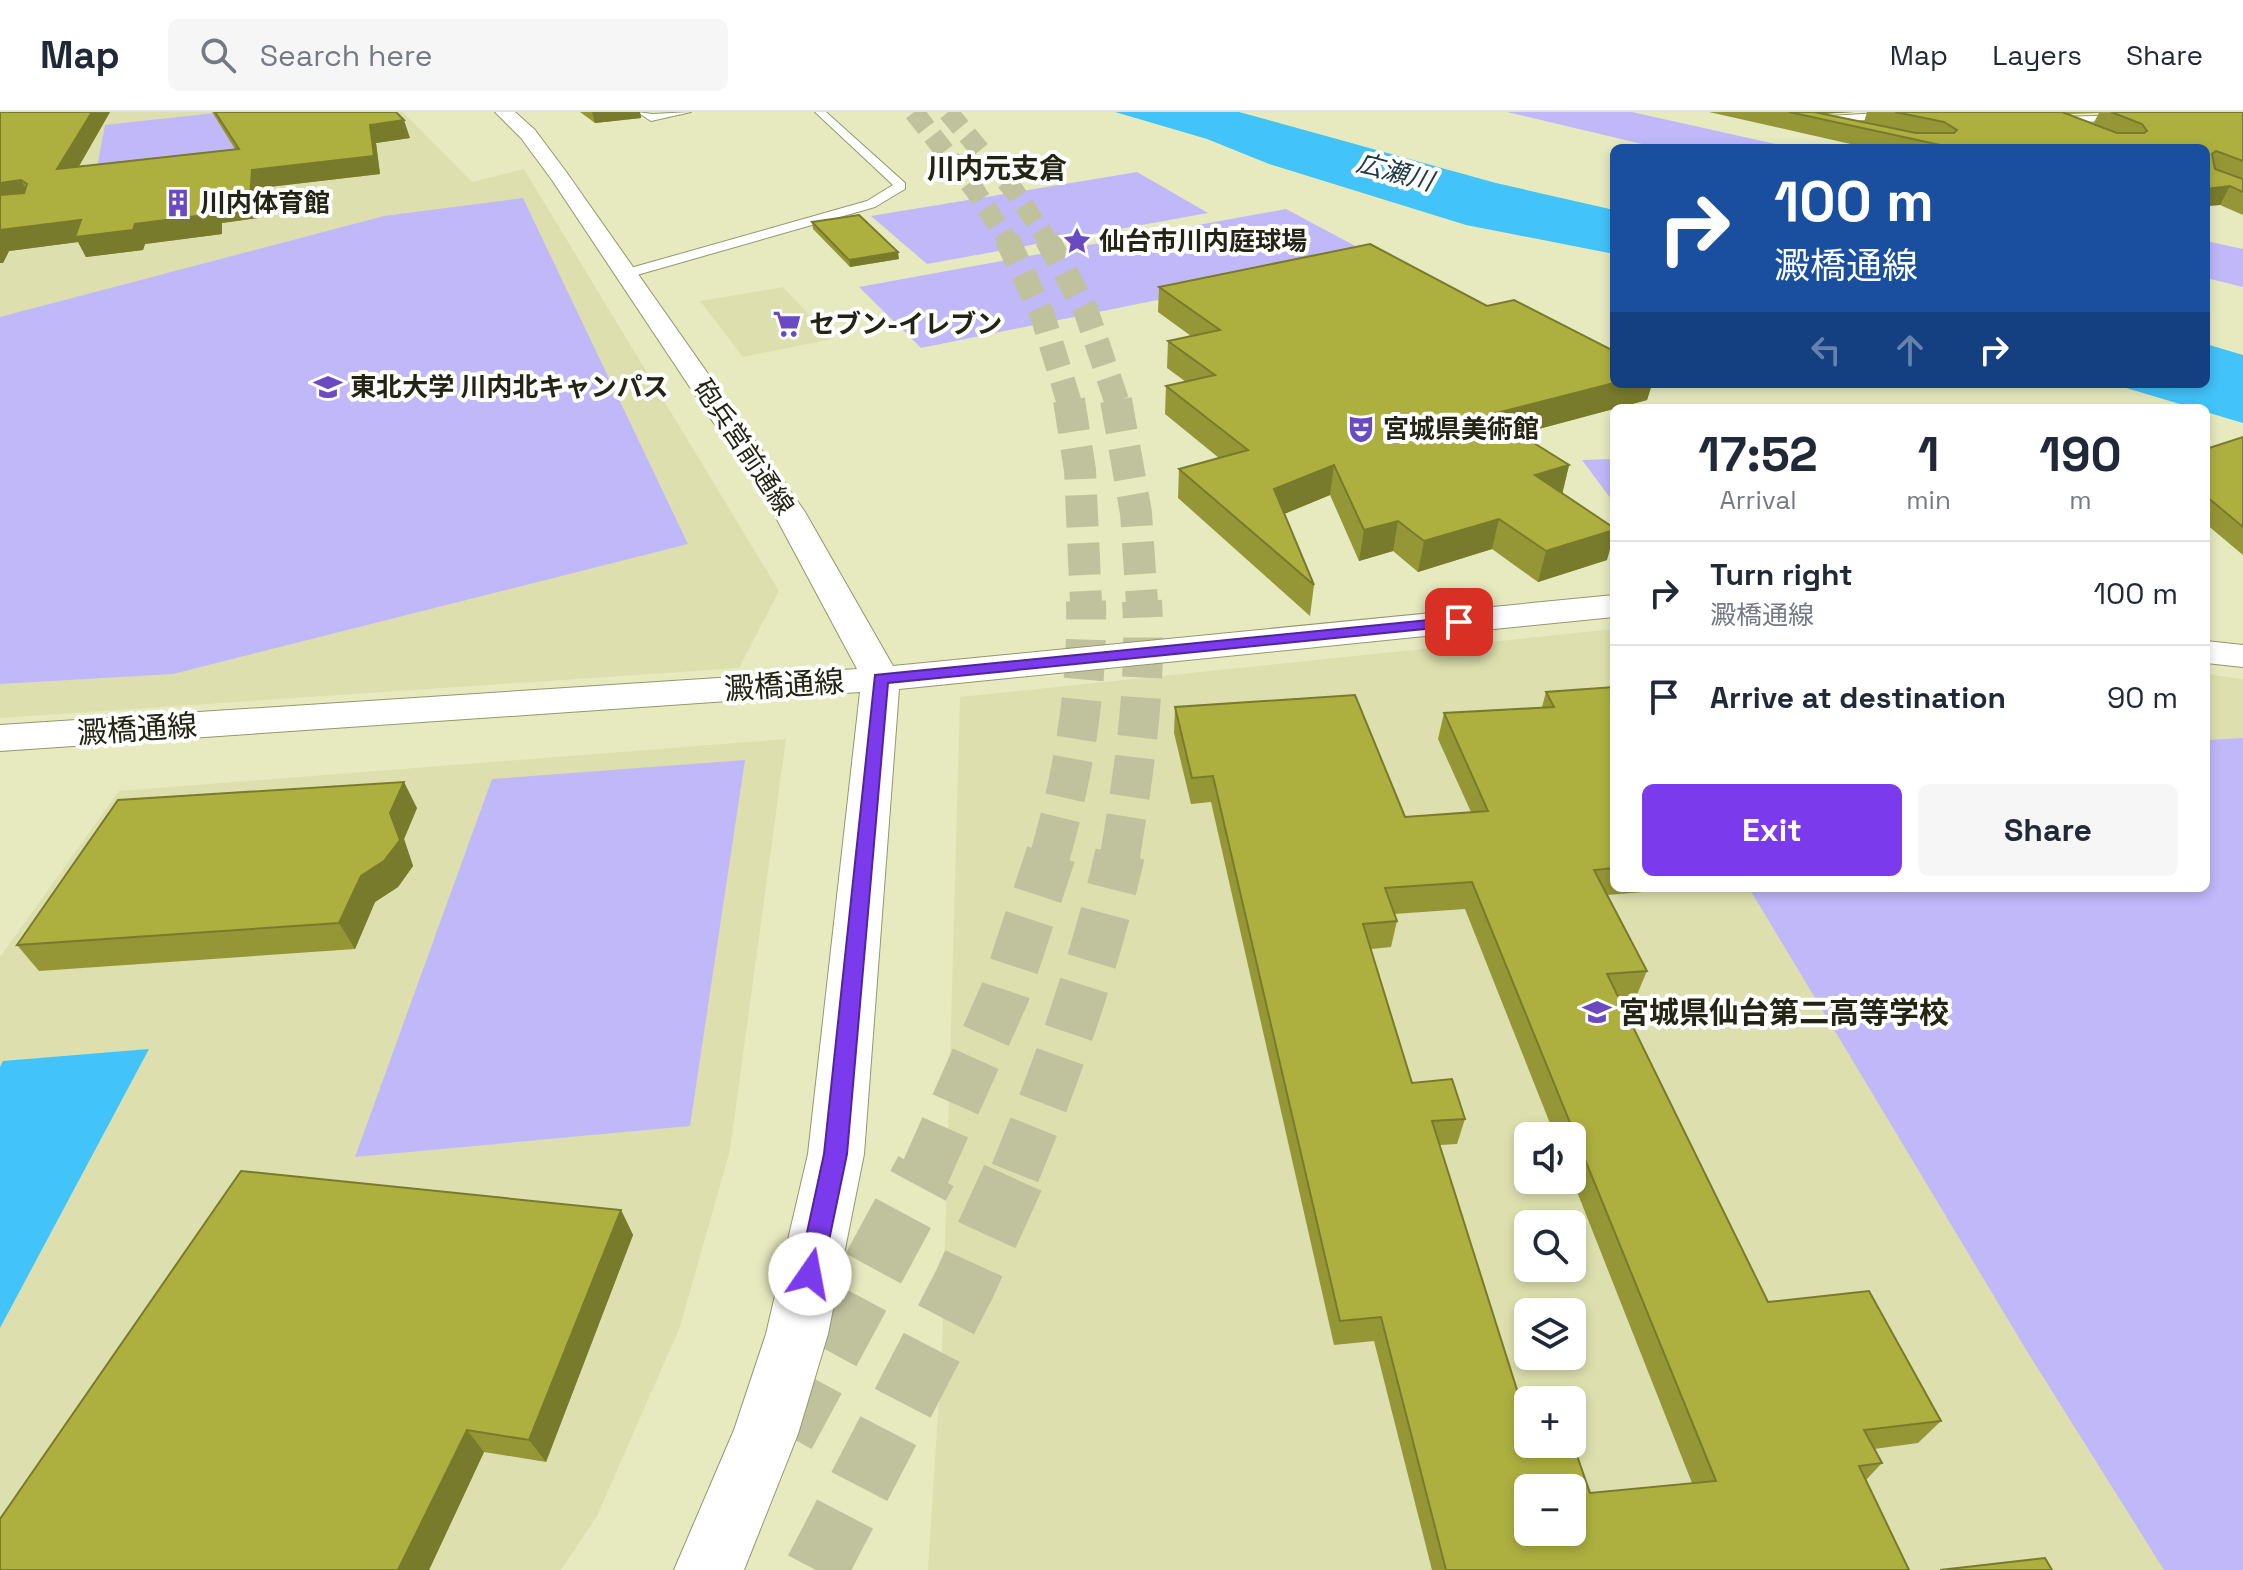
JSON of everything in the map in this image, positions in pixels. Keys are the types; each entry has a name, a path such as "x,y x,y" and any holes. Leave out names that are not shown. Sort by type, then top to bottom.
{"street":[{"name":"砲兵営前通線","path":"504,112 528,134 789,512 881,679"},
{"name":"澱橋通線","path":"0,738 881,679 1610,606"},
{"path":"2210,652 2243,656"},
{"path":"709,1570 765,1434 797,1334 836,1154 881,679"}],"lane":[{"path":"642,112 651,118 686,112"},
{"path":"625,274 871,204 901,186 820,112"},
{"path":"1806,121 1955,112"},
{"path":"2056,120 2150,117"}],"shaded area":[{"name":"東北大学 川内北キャンパス","path":"0,112 403,112 472,182 524,169 779,591 739,668 0,718"},
{"path":"224,112 282,144 97,167 105,125"},
{"path":"1507,112 1632,112 1775,144 1642,144"},
{"path":"1137,172 1208,213 927,264 871,216"},
{"name":"東北大学 川内北キャンパス","path":"523,198 688,544 173,674 0,684 0,317 384,216"},
{"path":"1286,209 1374,256 921,348 859,287"},
{"path":"2210,242 2243,249 2243,287 2210,279"},
{"path":"783,287 832,339 743,357 700,301"},
{"path":"1610,459 1610,498 1582,460"},
{"name":"宮城県仙台第二高等学校","path":"1610,629 1610,892 2210,892 2210,675 2243,679 2243,1570 928,1570 942,1349 960,697"},
{"path":"2243,738 2243,1570 2164,1570 2025,1348 1751,892 2210,892 2210,740"},
{"path":"786,739 730,1150 680,1327 597,1516 561,1570 0,1570 0,957 119,791"},
{"path":"745,760 690,1126 355,1157 492,779"}],"water":[{"name":"広瀬川","path":"1115,112 1239,112 1496,183 1610,209 1610,253 1466,225 1269,164 1207,139"},
{"path":"2210,345 2243,355 2243,423 2210,413 2210,404 2180,404 2126,388 2210,388"},
{"path":"149,1049 0,1328 0,1067 3,1061"}],"building":[{"path":"0,112 92,112 57,169 239,149 215,112 396,112 404,120 370,125 374,156 252,170 250,199 213,203 213,214 135,224 133,230 75,237 81,220 0,230 0,195 24,193 27,184 21,180 0,183"},
{"path":"1789,112 1814,112 1916,133 1954,133 1957,130 1944,122 1895,112 2062,112 2117,133 2144,133 2147,131 2142,124 2111,112 2243,112 2243,161 2216,151 2212,154 2215,169 2243,179 2243,192 2230,186 2210,188 2210,144 1936,144"},
{"path":"859,215 898,252 849,260 812,222"},
{"name":"宮城県美術館","path":"1370,244 1487,306 1514,300 1610,349 1610,384 1489,415 1569,465 1535,475 1610,525 1610,531 1546,551 1499,519 1424,541 1398,521 1364,530 1334,465 1274,489 1314,585 1179,469 1248,450 1166,386 1215,375 1168,341 1220,330 1159,287"},
{"path":"2243,437 2243,527 2210,499 2210,448"},
{"path":"1610,687 1610,868 1594,870 1647,971 1607,974 1768,1302 1869,1291 1941,1421 1864,1430 1882,1463 1859,1466 1909,1570 1446,1570 1381,1317 1340,1321 1213,776 1192,778 1175,707 1355,695 1405,817 1488,811 1444,713 1554,707 1546,692"},
{"path":"404,782 390,813 400,840 384,861 361,876 339,923 17,945 118,800"},
{"path":"241,1171 621,1210 529,1440 467,1430 398,1570 0,1570 0,1519"},
{"path":"2045,1558 2052,1570 1940,1570"}],"tunnel":[{"path":"914,112 974,189 1008,241"},
{"path":"948,112 1015,192 1048,241"},
{"path":"1047,239 1086,311 1117,402"},
{"path":"1008,241 1042,314 1069,402"},
{"path":"1069,400 1080,470 1086,603"},
{"path":"1116,400 1136,513 1142,603"},
{"path":"1120,856 1141,697 1142,601"},
{"path":"1050,856 1078,730 1085,666 1086,603"},
{"path":"925,1172 1005,993 1051,854"},
{"path":"1015,1173 1074,1016 1120,854"},
{"path":"816,1570 964,1285 1016,1171"},
{"path":"784,1434 925,1172"}],"place":[{"name":"川内体育館","path":"178,203"},
{"name":"仙台市川内庭球場","path":"1077,241"},
{"name":"セブン-イレブン","path":"787,324"},
{"name":"東北大学 川内北キャンパス","path":"328,387"},
{"name":"宮城県美術館","path":"1361,429"},
{"name":"宮城県仙台第二高等学校","path":"1597,1012"}],"district":[{"name":"川内元支倉","path":"997,168"}],"route":[{"path":"810,1274 836,1154 881,679 1459,622"}]}
